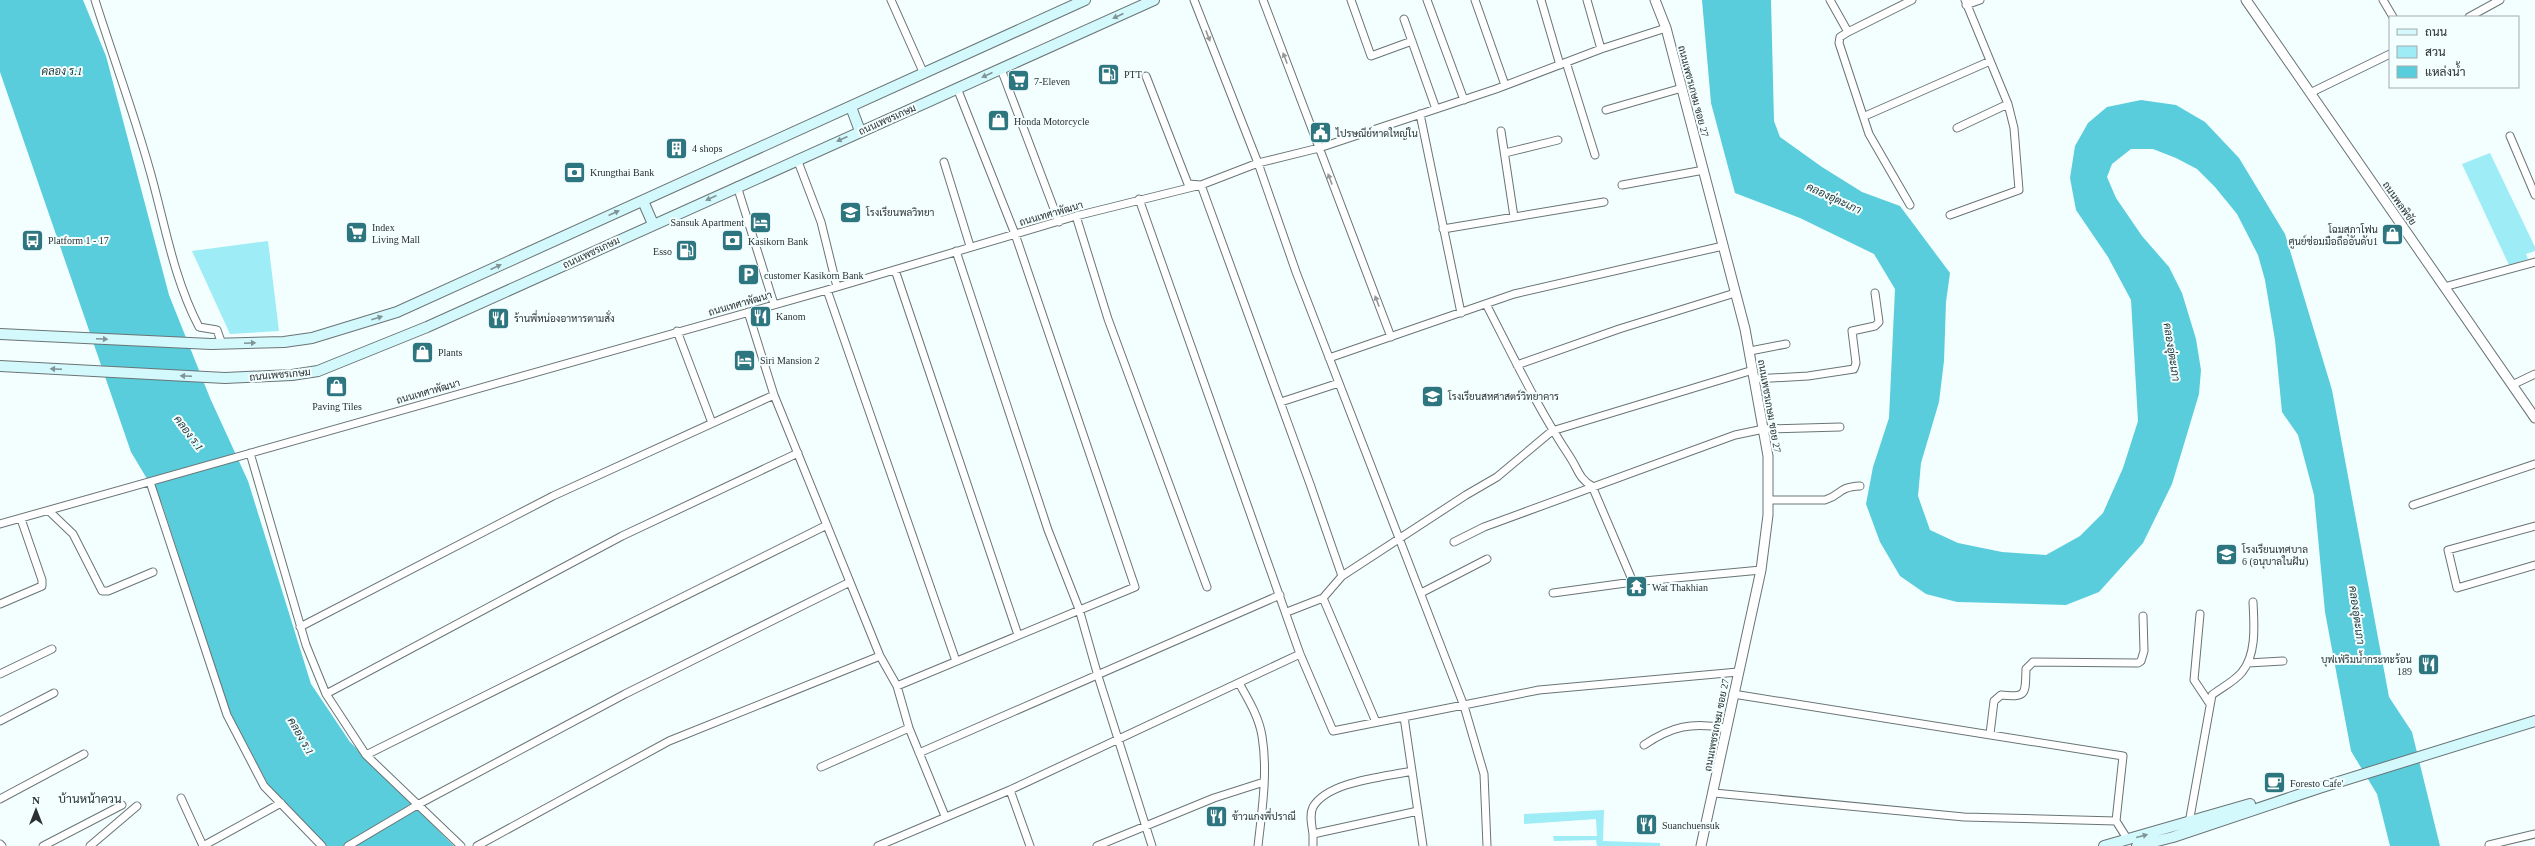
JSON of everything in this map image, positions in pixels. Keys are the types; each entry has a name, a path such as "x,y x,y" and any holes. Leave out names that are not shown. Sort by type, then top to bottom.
{"main road":[{"path":"0,334 211,344 284,342 312,338 397,312 1085,0"},
{"name":"ถนนเพชรเกษม","path":"0,366 225,378 262,378 318,371 420,330 797,159 1154,0"},
{"path":"851,107 860,131"},
{"path":"643,200 653,224"},
{"path":"2104,846 2318,785 2353,779 2535,721"},
{"path":"2137,846 2173,841 2318,785"}],"street":[{"path":"94,0 150,171 166,238 186,302 199,327 216,330 222,344"},
{"path":"1194,0 1258,163 1329,358 1464,706 1484,774 1487,846"},
{"path":"1263,0 1391,337"},
{"path":"1351,0 1371,56 1412,41"},
{"path":"1427,0 1464,100"},
{"path":"1476,0 1505,85"},
{"path":"1541,0 1595,155"},
{"path":"1587,0 1601,49"},
{"name":"ถนนเพชรเกษม ซอย 27","path":"1655,0 1666,28 1750,351 1768,456 1768,500 1761,570 1725,728 1714,793 1701,846"},
{"path":"1830,0 1848,32"},
{"path":"1910,204 1878,153 1869,134 1865,116 1839,42 1840,37 1848,32 1912,0"},
{"path":"1950,215 2019,190 2014,128 2008,104 1988,62 1966,2 1980,0"},
{"name":"ถนนพลพิชัย","path":"2246,0 2535,418"},
{"path":"2383,0 2392,16"},
{"path":"2471,16 2500,0"},
{"path":"893,1 924,74"},
{"path":"1404,19 1436,109"},
{"name":"ถนนเทศาพัฒนา","path":"0,524 677,331 838,287 970,246 1076,216 1139,199 1201,185 1258,163 1319,148 1464,100 1601,49 1666,28"},
{"path":"2310,93 2389,54"},
{"path":"1865,116 1988,62"},
{"path":"1001,69 1059,222"},
{"path":"1146,76 1188,184 1201,185 1342,576"},
{"path":"897,686 1135,587 1015,234 958,88"},
{"path":"1606,110 1682,88"},
{"path":"1957,128 2008,104"},
{"path":"1420,114 1460,313"},
{"path":"1501,131 1514,217"},
{"path":"2510,136 2535,195"},
{"path":"1505,153 1558,140"},
{"path":"797,159 821,222 838,287"},
{"path":"944,162 970,246"},
{"path":"1622,185 1704,170"},
{"path":"737,186 774,304"},
{"path":"1139,199 1287,612 1300,654 1333,731 1540,690 1738,672"},
{"path":"1443,229 1604,202"},
{"path":"1076,216 1108,319 1207,587"},
{"path":"1329,358 1514,294 1722,246"},
{"path":"956,251 1048,530 1079,609 1098,676 1119,737 1152,846"},
{"path":"2444,287 2535,262"},
{"path":"895,270 1018,635"},
{"path":"827,290 956,661"},
{"path":"1518,365 1618,329 1735,293"},
{"path":"1755,380 1808,376 1854,369 1856,363 1852,331 1875,326 1879,322 1875,293"},
{"path":"1486,304 1552,431 1572,459 1582,481 1592,486 1633,582"},
{"path":"748,312 774,395 880,656 897,686 909,728 945,816"},
{"path":"677,331 712,423"},
{"path":"1750,351 1786,344"},
{"path":"1287,612 1323,598 1342,576 1400,540 1466,495 1497,477 1552,431 1753,370"},
{"path":"2512,385 2535,374"},
{"path":"1280,402 1339,383"},
{"path":"300,627 553,496 774,395"},
{"path":"1454,542 1484,527 1728,437 1764,429 1840,428"},
{"path":"250,453 300,627 326,694 366,755 419,804 461,846"},
{"path":"326,694 622,536 798,453"},
{"path":"2413,505 2535,464"},
{"path":"150,482 227,715 264,786 322,846"},
{"path":"1768,500 1825,500 1832,498 1841,489 1860,486"},
{"path":"49,511 75,537 102,591 108,591 153,572"},
{"path":"0,604 42,586 21,519"},
{"path":"366,755 827,525"},
{"path":"2535,526 2448,550 2457,588 2535,565"},
{"path":"1421,593 1487,560"},
{"path":"1553,593 1633,582 1761,570"},
{"path":"348,846 409,812 419,804 625,694 850,582"},
{"path":"919,753 1098,676 1280,595"},
{"path":"1323,598 1376,722"},
{"path":"2189,823 2212,695 2242,672 2248,663 2254,634 2253,602"},
{"path":"2200,614 2194,680 2210,704"},
{"path":"1990,734 1994,700 2000,695 2016,697 2023,694 2025,691 2026,669 2033,662 2111,664 2138,663 2141,661 2144,651 2143,616"},
{"path":"0,674 52,649"},
{"path":"878,846 945,816 1010,790 1119,737 1300,654"},
{"path":"477,846 669,741 880,656"},
{"path":"2248,663 2283,661"},
{"path":"1239,683 1252,706 1262,736 1264,782 1258,846"},
{"path":"0,721 54,694"},
{"path":"1733,694 2123,756 2116,821 2128,840"},
{"path":"1404,717 1423,846"},
{"path":"1644,745 1664,734 1694,724 1725,728"},
{"path":"821,767 909,728"},
{"path":"0,799 84,754"},
{"path":"1313,846 1311,818 1313,807 1336,788 1412,771"},
{"path":"1097,846 1146,824 1214,798 1264,782"},
{"path":"1010,790 1030,846"},
{"path":"1714,793 1964,817 2116,821"},
{"path":"181,798 203,846 280,803"},
{"path":"43,846 122,805"},
{"path":"90,846 137,806"},
{"path":"1313,834 1418,811"},
{"path":"2489,845 2535,834"}],"green space":[{"path":"2490,153 2535,247 2535,251 2526,254 2528,259 2509,265 2462,164"},
{"path":"268,241 279,331 230,334 192,251"},
{"path":"1604,810 1603,841 1660,843 1660,846 1597,846 1596,840 1554,841 1553,836 1597,836 1596,819 1524,824 1524,814"}],"water":[{"name":"คลอง ร.1","path":"0,0 83,0 106,56 169,295 210,398 248,481 311,684 350,742 454,846 326,846 270,788 230,714 162,504 131,452 0,72"},
{"name":"คลองอุ่ตะเภา","path":"1702,0 1771,0 1774,121 1780,137 1822,167 1862,192 1900,206 1950,273 1946,302 1944,361 1939,402 1921,463 1918,496 1930,530 1958,543 2002,552 2046,555 2080,536 2103,513 2123,468 2138,421 2131,300 2108,257 2076,210 2070,178 2075,146 2088,123 2107,107 2141,100 2176,105 2205,122 2239,158 2285,234 2332,390 2389,697 2412,732 2440,846 2390,846 2377,794 2351,751 2325,612 2314,495 2298,435 2282,412 2275,340 2265,280 2258,255 2237,214 2215,187 2197,169 2176,158 2153,149 2131,149 2112,164 2107,177 2116,198 2142,236 2169,267 2182,293 2196,339 2201,370 2199,394 2172,484 2143,543 2099,592 2066,605 1957,602 1926,594 1900,576 1880,542 1866,504 1873,467 1889,418 1895,289 1874,254 1800,218 1735,193 1711,103"}],"place":[{"name":"PTT","path":"1108,74"},
{"name":"7-Eleven","path":"1018,81"},
{"name":"Honda Motorcycle","path":"998,121"},
{"name":"ไปรษณีย์หาดใหญ่ใน","path":"1321,133"},
{"name":"4 shops","path":"677,148"},
{"name":"Krungthai Bank","path":"574,172"},
{"name":"โรงเรียนพลวิทยา","path":"850,212"},
{"name":"Sansuk Apartment","path":"760,222"},
{"name":"Index Living Mall","path":"356,233"},
{"name":"โฉมสุภาโฟน ศูนย์ซ่อมมือถืออันดับ1","path":"2393,235"},
{"name":"Platform 1 - 17","path":"33,240"},
{"name":"Kasikorn Bank","path":"733,241"},
{"name":"Esso","path":"687,251"},
{"name":"customer Kasikorn Bank","path":"749,275"},
{"name":"Kanom","path":"761,316"},
{"name":"ร้านพี่หน่องอาหารตามสั่ง","path":"499,318"},
{"name":"Plants","path":"423,352"},
{"name":"Siri Mansion 2","path":"744,360"},
{"name":"Paving Tiles","path":"337,386"},
{"name":"โรงเรียนสหศาสตร์วิทยาคาร","path":"1432,396"},
{"name":"โรงเรียนเทศบาล 6 (อนุบาลในฝัน)","path":"2226,555"},
{"name":"Wat Thakhian","path":"1637,587"},
{"name":"บุฟเฟ่ริมน้ำกระทะร้อน 189","path":"2428,665"},
{"name":"Foresto Cafe'","path":"2274,783"},
{"name":"ข้าวแกงพี่ปราณี","path":"1217,816"},
{"name":"Suanchuensuk","path":"1647,825"}],"district":[{"name":"บ้านหน้าควน","path":"90,799"}]}
